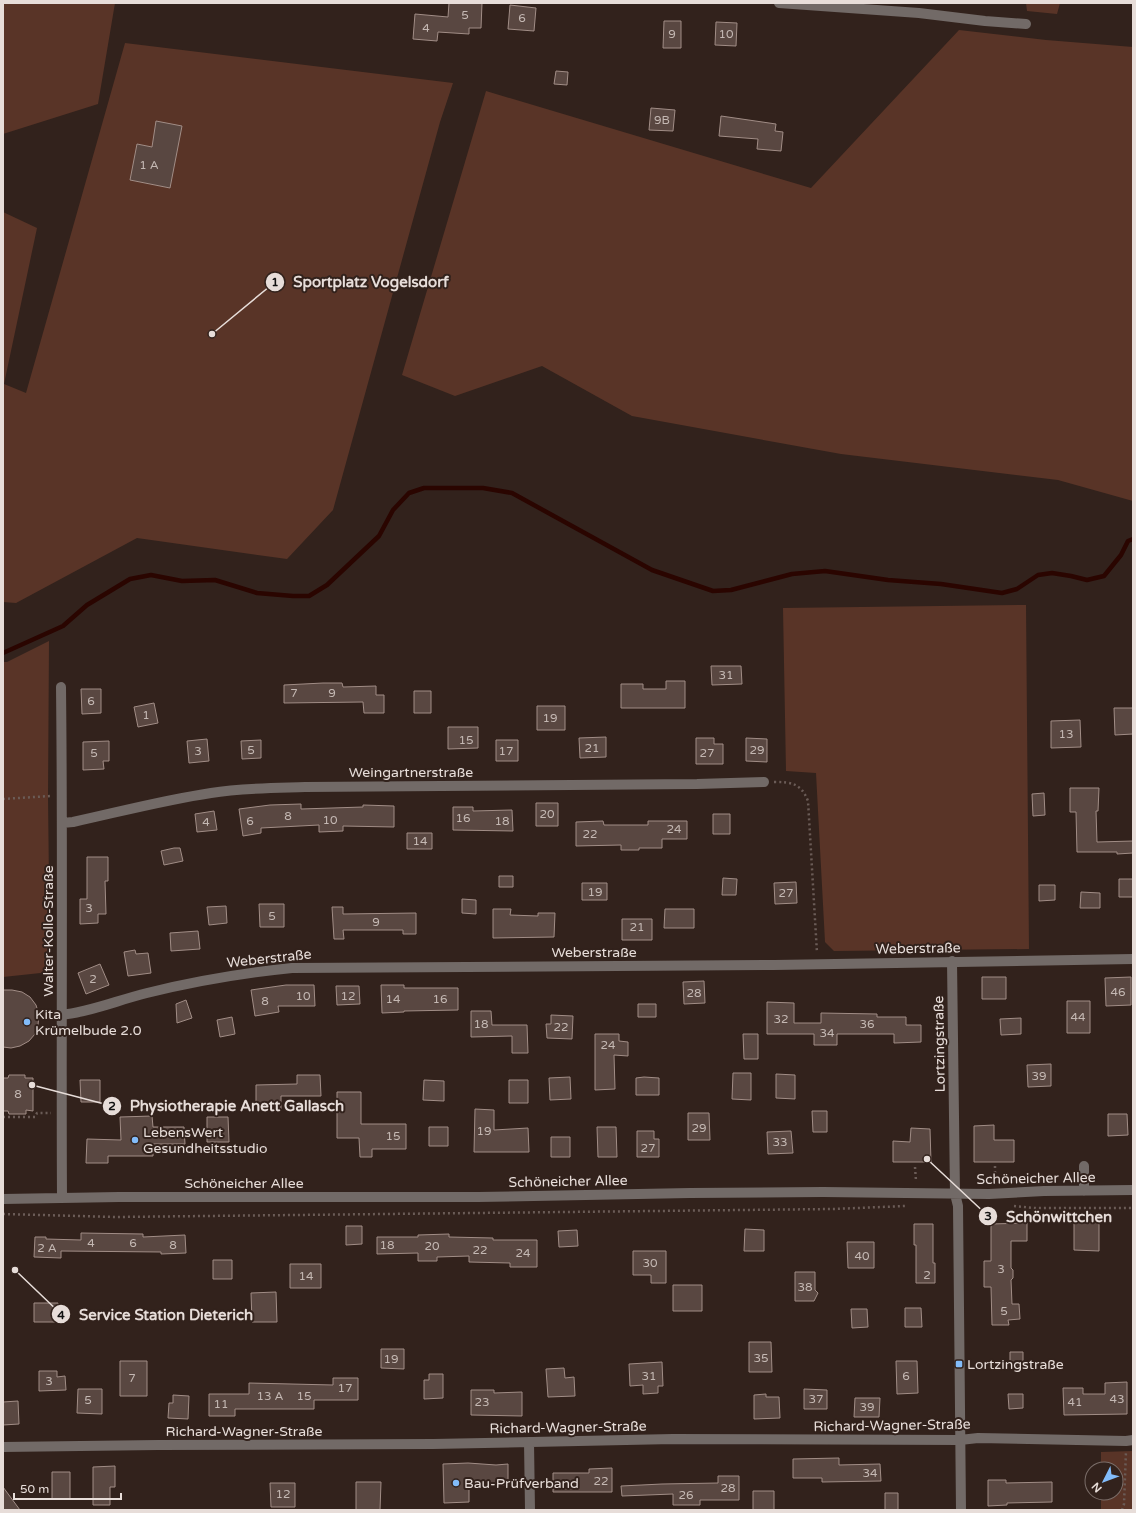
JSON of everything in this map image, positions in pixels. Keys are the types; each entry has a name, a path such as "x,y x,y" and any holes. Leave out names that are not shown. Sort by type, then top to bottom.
{"street":[{"path":"779,3 919,13 985,21 1026,24"},
{"name":"Walter-Kollo-Straße","path":"61,687 62,1198"},
{"name":"Weingartnerstraße","path":"62,823 73,822 167,800 212,792 249,789 334,786 696,784 764,782"},
{"name":"Weberstraße","path":"61,1015 77,1013 146,993 191,983 292,968 818,964 1133,959"},
{"name":"Lortzingstraße","path":"952,961 955,1194 958,1206 961,1510"},
{"path":"1084,1166 1084,1191"},
{"name":"Schöneicher Allee","path":"3,1199 478,1197 823,1192 955,1194 1133,1190"},
{"name":"Richard-Wagner-Straße","path":"3,1447 433,1444 673,1439 960,1440 978,1438 1130,1440"},
{"path":"529,1442 530,1510"}],"path":[{"path":"764,782 790,782 802,790 808,801 818,964"},
{"path":"3,799 62,796"},
{"path":"3,1117 35,1117 37,1113 54,1114"},
{"path":"995,1166 995,1181"},
{"path":"915,1167 916,1182"},
{"path":"1007,1205 1034,1208 1133,1208"},
{"path":"3,1214 116,1217 252,1216 833,1209 908,1206"},
{"path":"1122,1510 1124,1504 1126,1467 1130,1440"}],"shaded area":[{"path":"3,3 115,3 98,104 3,134"},
{"path":"1026,3 1060,3 1057,14 1027,11"},
{"path":"959,30 1046,40 1133,47 1133,501 1058,480 841,454 632,416 542,366 455,396 402,375 486,91 811,188"},
{"path":"125,43 453,83 440,122 333,510 287,559 137,538 16,603 3,602 3,212 37,228 4,384 26,393"},
{"path":"1026,605 1029,949 834,951 825,942 816,773 786,771 783,608"},
{"path":"49,641 48,796 50,972 3,977 3,662 7,662"},
{"path":"1133,1451 1133,1510 1101,1510 1101,1501 1124,1501 1124,1461 1101,1461 1101,1452"}],"building":[{"path":"449,3 482,3 481,28 469,28 469,34 438,32 437,41 413,39 415,14 448,17"},
{"path":"510,5 536,8 534,31 508,29"},
{"path":"664,21 681,21 681,48 663,48"},
{"path":"716,22 737,23 736,46 715,45"},
{"path":"556,71 568,72 567,85 554,84"},
{"path":"651,108 675,110 673,131 649,130"},
{"path":"721,116 776,124 775,131 783,132 781,151 757,149 758,139 719,136"},
{"path":"156,121 182,126 170,188 130,180 137,144 152,147"},
{"path":"711,666 741,666 742,684 712,685"},
{"path":"666,681 685,681 685,708 621,708 621,684 643,684 643,689 666,689"},
{"path":"342,683 343,687 376,686 376,695 384,695 384,713 364,713 363,702 284,703 284,685"},
{"path":"81,689 101,689 101,713 82,714"},
{"path":"414,691 431,691 431,713 414,713"},
{"path":"154,703 158,723 138,727 134,707"},
{"path":"537,706 565,706 565,730 537,730"},
{"path":"1114,708 1133,708 1133,734 1115,735"},
{"path":"1080,720 1081,747 1051,748 1051,721"},
{"path":"448,727 478,727 478,748 448,749"},
{"path":"606,737 606,757 580,758 579,738"},
{"path":"696,738 714,738 714,744 723,744 723,764 696,764"},
{"path":"746,738 767,739 767,762 746,761"},
{"path":"207,739 209,761 189,763 187,741"},
{"path":"261,740 261,758 242,759 241,741"},
{"path":"496,740 518,740 518,761 496,761"},
{"path":"109,741 109,761 103,761 104,769 83,770 83,742"},
{"path":"1070,788 1099,788 1098,811 1096,811 1097,842 1133,841 1133,853 1117,854 1117,852 1077,852 1076,812 1070,812"},
{"path":"1044,793 1045,815 1033,816 1032,794"},
{"path":"536,803 558,803 558,826 536,826"},
{"path":"301,804 301,809 363,807 363,805 394,806 394,827 343,826 343,831 319,832 319,825 261,828 261,833 243,836 239,809 270,805"},
{"path":"453,807 473,807 473,811 512,810 513,831 453,830"},
{"path":"214,811 217,830 197,832 195,814"},
{"path":"713,814 730,814 730,834 713,834"},
{"path":"603,821 604,825 648,825 648,821 687,821 687,839 662,839 662,848 639,848 639,850 621,850 621,845 576,846 576,822"},
{"path":"407,833 432,833 432,849 407,849"},
{"path":"180,848 183,861 164,865 161,851"},
{"path":"87,857 108,857 108,881 105,881 106,914 98,914 98,923 80,924 80,899 87,899"},
{"path":"499,876 513,876 513,887 499,887"},
{"path":"723,878 737,879 736,895 722,895"},
{"path":"1119,879 1133,879 1133,897 1119,897"},
{"path":"796,882 797,903 775,904 774,883"},
{"path":"582,883 607,883 607,900 582,900"},
{"path":"1039,885 1055,885 1055,900 1039,901"},
{"path":"1081,892 1100,893 1100,908 1080,908"},
{"path":"462,899 476,900 476,914 462,913"},
{"path":"259,904 284,904 284,927 260,927"},
{"path":"226,906 227,923 209,925 207,907"},
{"path":"332,907 343,907 343,914 416,913 416,934 403,934 403,930 343,930 344,939 334,939"},
{"path":"493,909 511,909 510,915 538,916 538,913 555,913 554,937 493,938"},
{"path":"665,909 694,909 694,928 664,928"},
{"path":"622,919 652,919 652,940 622,940"},
{"path":"198,931 200,949 171,951 170,933"},
{"path":"135,950 136,954 148,953 151,973 128,976 124,952"},
{"path":"100,964 109,985 86,994 78,973"},
{"path":"982,977 1006,977 1006,999 982,999"},
{"path":"1131,977 1131,1005 1106,1006 1105,978"},
{"path":"704,981 705,1003 684,1004 683,982"},
{"path":"286,985 314,985 315,1006 278,1006 279,1012 255,1016 251,990"},
{"path":"381,985 404,985 404,988 458,988 458,1010 382,1013"},
{"path":"336,986 359,986 360,1004 337,1005"},
{"path":"3,990 22,992 30,997 36,1005 39,1015 35,1034 29,1041 20,1046 11,1048 3,1047"},
{"path":"186,1000 192,1018 177,1023 176,1004"},
{"path":"1067,1001 1090,1001 1090,1033 1067,1033"},
{"path":"767,1002 794,1003 794,1023 821,1023 821,1013 877,1014 877,1017 906,1017 906,1025 921,1025 921,1042 894,1043 894,1034 837,1034 837,1045 814,1045 814,1034 767,1034"},
{"path":"638,1004 656,1004 656,1017 638,1017"},
{"path":"471,1011 491,1011 492,1025 527,1025 528,1053 512,1053 512,1036 471,1037"},
{"path":"551,1015 573,1016 572,1039 547,1038 546,1024 551,1024"},
{"path":"232,1017 235,1034 220,1037 217,1020"},
{"path":"1021,1018 1021,1034 1001,1035 1000,1019"},
{"path":"595,1034 619,1034 619,1041 628,1042 628,1056 614,1055 615,1089 595,1090"},
{"path":"743,1034 758,1034 758,1059 744,1059"},
{"path":"1051,1064 1051,1086 1028,1087 1027,1065"},
{"path":"733,1073 751,1073 751,1100 732,1099"},
{"path":"776,1074 795,1075 795,1099 776,1098"},
{"path":"9,1075 25,1075 25,1078 33,1078 33,1111 26,1110 26,1114 9,1114 8,1111 3,1111 3,1078 8,1078"},
{"path":"297,1075 320,1075 321,1096 281,1096 281,1109 256,1109 256,1085 297,1084"},
{"path":"570,1077 571,1099 550,1100 549,1078"},
{"path":"636,1078 659,1078 659,1095 636,1095"},
{"path":"80,1080 100,1080 100,1102 81,1102"},
{"path":"424,1080 444,1081 444,1101 423,1100"},
{"path":"509,1080 528,1080 528,1103 509,1103"},
{"path":"337,1092 361,1092 361,1124 406,1124 406,1149 372,1149 372,1157 360,1157 359,1138 337,1138"},
{"path":"475,1109 494,1110 494,1130 528,1128 529,1152 474,1152"},
{"path":"812,1111 827,1111 827,1132 813,1132"},
{"path":"688,1113 709,1113 710,1140 688,1140"},
{"path":"1108,1114 1127,1114 1128,1135 1108,1136"},
{"path":"152,1116 153,1127 184,1127 185,1144 153,1144 153,1156 108,1156 108,1163 86,1163 87,1139 121,1140 120,1117"},
{"path":"207,1117 228,1117 229,1142 207,1142"},
{"path":"994,1125 994,1140 1014,1140 1014,1162 974,1162 974,1126"},
{"path":"429,1127 448,1127 448,1146 429,1146"},
{"path":"597,1127 616,1127 617,1157 598,1157"},
{"path":"911,1128 930,1129 931,1162 893,1162 893,1141 910,1142"},
{"path":"637,1131 654,1131 654,1139 659,1139 659,1157 637,1157"},
{"path":"791,1131 793,1153 768,1154 767,1132"},
{"path":"551,1137 570,1137 570,1157 551,1157"},
{"path":"1074,1220 1099,1220 1099,1251 1074,1250"},
{"path":"1027,1223 1027,1241 1011,1241 1011,1268 1013,1270 1013,1278 1011,1280 1012,1304 1019,1304 1020,1319 1008,1320 1009,1325 992,1325 991,1287 984,1287 984,1261 991,1261 991,1224"},
{"path":"914,1224 933,1224 933,1263 935,1263 935,1283 916,1283 916,1245 914,1245"},
{"path":"346,1226 362,1226 362,1244 346,1245"},
{"path":"745,1229 764,1230 764,1251 744,1251"},
{"path":"577,1230 578,1246 559,1247 558,1231"},
{"path":"81,1233 143,1234 143,1237 185,1235 186,1253 161,1254 161,1252 61,1251 61,1258 34,1257 35,1237 46,1237 46,1239 81,1240"},
{"path":"449,1234 449,1237 493,1238 493,1240 537,1240 537,1267 510,1267 510,1263 469,1262 469,1256 437,1257 437,1261 418,1261 418,1253 377,1254 377,1237 418,1237 418,1235"},
{"path":"847,1242 874,1242 874,1268 848,1268"},
{"path":"633,1251 666,1251 666,1283 651,1283 651,1275 633,1275"},
{"path":"213,1260 232,1260 232,1279 213,1279"},
{"path":"290,1264 321,1264 321,1288 290,1288"},
{"path":"795,1272 815,1272 815,1290 818,1293 814,1301 795,1301"},
{"path":"673,1285 702,1285 702,1311 673,1311"},
{"path":"276,1292 277,1322 252,1322 251,1293"},
{"path":"34,1303 58,1303 58,1322 34,1322"},
{"path":"905,1308 921,1308 922,1327 905,1327"},
{"path":"851,1309 867,1309 868,1327 852,1328"},
{"path":"749,1342 771,1342 772,1372 749,1372"},
{"path":"381,1349 404,1349 404,1369 381,1368"},
{"path":"1010,1352 1023,1352 1023,1366 1010,1366"},
{"path":"120,1361 147,1361 147,1396 120,1396"},
{"path":"896,1361 917,1361 918,1393 897,1394"},
{"path":"662,1362 663,1386 658,1386 658,1393 643,1394 643,1385 630,1386 629,1364"},
{"path":"564,1368 565,1378 574,1377 575,1396 548,1397 546,1369"},
{"path":"39,1371 57,1371 57,1377 65,1376 66,1390 39,1391"},
{"path":"429,1374 443,1374 443,1398 424,1399 424,1380 429,1380"},
{"path":"333,1378 358,1378 358,1400 314,1400 314,1409 235,1409 235,1416 209,1416 209,1394 249,1394 249,1383 333,1385"},
{"path":"1127,1382 1127,1414 1064,1415 1063,1388 1083,1388 1083,1394 1105,1394 1105,1383"},
{"path":"78,1389 102,1389 102,1414 77,1413"},
{"path":"804,1389 827,1390 827,1409 804,1409"},
{"path":"471,1390 494,1390 494,1393 522,1392 522,1416 471,1415"},
{"path":"766,1394 766,1397 779,1397 780,1418 754,1419 754,1395"},
{"path":"1008,1394 1023,1394 1023,1408 1009,1409"},
{"path":"173,1395 189,1396 188,1419 168,1418 169,1403 173,1403"},
{"path":"855,1398 880,1398 879,1417 854,1417"},
{"path":"18,1401 19,1424 3,1425 3,1402"},
{"path":"839,1458 839,1465 880,1464 881,1481 822,1482 822,1478 793,1478 793,1459"},
{"path":"468,1463 496,1465 508,1464 508,1485 469,1485 469,1502 444,1503 443,1464"},
{"path":"115,1466 115,1487 110,1487 110,1505 93,1505 93,1467"},
{"path":"612,1468 612,1492 553,1492 553,1473 589,1473 589,1469"},
{"path":"52,1472 70,1472 70,1499 52,1499"},
{"path":"718,1476 739,1476 739,1500 700,1500 700,1505 673,1505 673,1494 622,1496 621,1486 718,1483"},
{"path":"988,1480 1006,1480 1006,1483 1052,1482 1052,1502 1007,1503 1007,1505 988,1506"},
{"path":"356,1482 381,1482 380,1510 356,1510"},
{"path":"270,1483 295,1483 295,1507 271,1507"},
{"path":"3,1487 20,1510 3,1510"},
{"path":"753,1491 774,1491 774,1510 753,1510"},
{"path":"885,1493 898,1493 898,1510 885,1510"}],"waterway":[{"path":"3,653 63,626 87,605 130,579 151,575 182,581 215,580 257,593 309,596 327,585 379,536 393,510 409,493 424,488 483,488 512,493 652,570 713,591 731,590 792,574 825,571 888,580 941,584 1002,593 1017,589 1038,575 1052,573 1087,580 1104,576 1121,555 1128,541 1133,539"}],"place":[{"name":"Sportplatz Vogelsdorf","path":"212,334"},
{"name":"Kita Krümelbude 2.0","path":"27,1022"},
{"name":"Physiotherapie Anett Gallasch","path":"32,1085"},
{"name":"LebensWert Gesundheitsstudio","path":"135,1140"},
{"name":"Schönwittchen","path":"927,1159"},
{"name":"Service Station Dieterich","path":"15,1270"},
{"name":"Lortzingstraße","path":"959,1364"},
{"name":"Bau-Prüfverband","path":"456,1483"}]}
